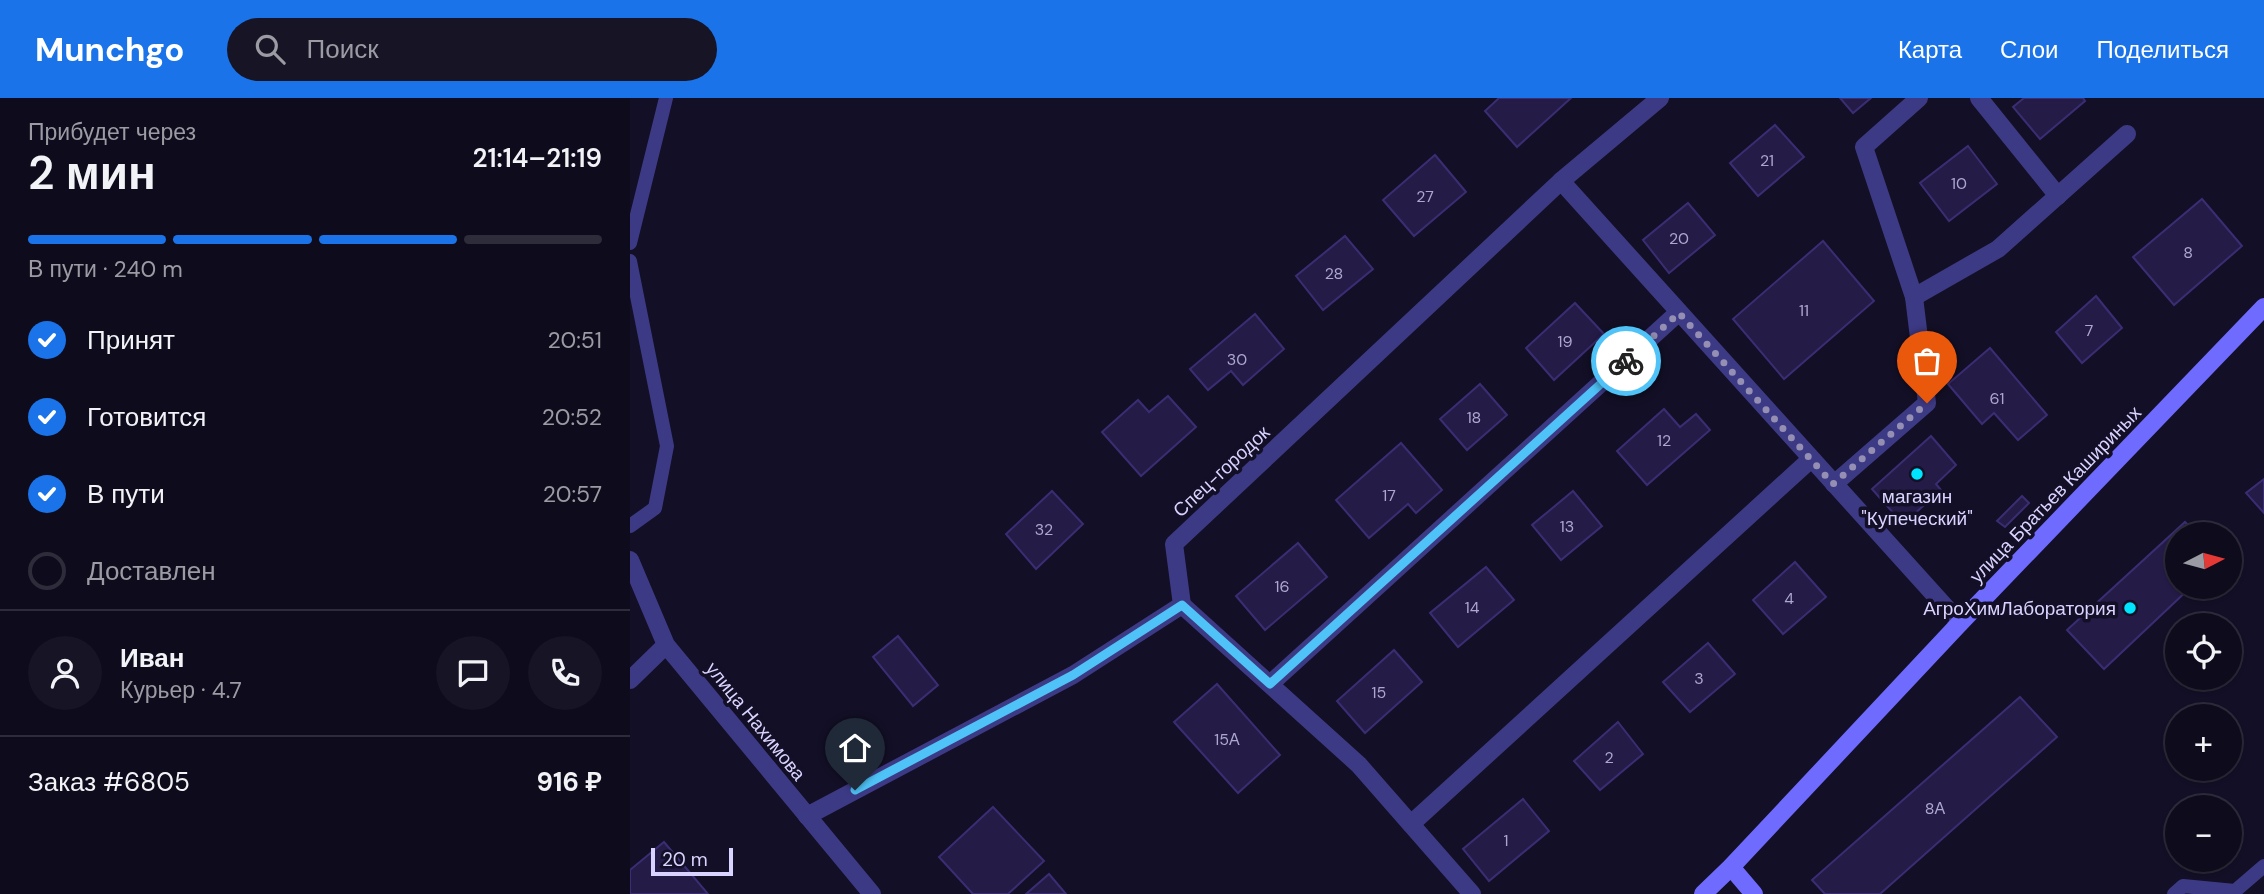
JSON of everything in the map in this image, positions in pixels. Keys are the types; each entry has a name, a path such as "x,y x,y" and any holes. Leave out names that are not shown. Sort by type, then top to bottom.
{"main road":[{"name":"улица Братьев Кашириных","path":"1703,894 2264,307"},
{"path":"1731,867 1754,894"}],"street":[{"name":"Спец-городок","path":"1182,605 1174,544 1561,181 1660,98"},
{"path":"1833,484 1927,403 1914,297 1864,147 1919,98"},
{"path":"1979,98 2058,196"},
{"path":"1914,297 1998,249 2127,134"},
{"path":"1561,181 1960,623"},
{"path":"1270,684 1679,313"},
{"path":"1412,824 1811,459"},
{"name":"улица Нахимова","path":"630,560 666,645 872,894"},
{"path":"807,816 1073,675 1182,605 1360,765 1472,894"},
{"path":"630,680 666,645"}],"lane":[{"path":"630,243 666,98"},
{"path":"630,261 667,446 655,508 630,526"},
{"path":"2174,894 2183,886 2235,891 2264,866"}],"building":[{"path":"1499,98 1571,98 1517,147 1485,111"},
{"path":"1840,98 1871,98 1853,113"},
{"path":"2024,98 2083,98 2085,101 2040,139 2013,107"},
{"path":"1775,125 1804,157 1758,196 1730,163"},
{"path":"1968,146 1997,184 1949,221 1920,183"},
{"path":"1435,155 1466,192 1414,236 1383,200"},
{"path":"2202,199 2242,246 2174,305 2133,257"},
{"path":"1688,203 1715,235 1669,273 1643,240"},
{"path":"1345,236 1373,269 1323,310 1296,276"},
{"path":"1823,241 1874,301 1784,379 1733,319"},
{"path":"2096,296 2122,328 2082,363 2056,332"},
{"path":"1575,303 1604,334 1554,380 1526,348"},
{"path":"1255,314 1284,349 1243,385 1231,371 1208,390 1190,369"},
{"path":"1990,348 2047,415 2018,440 1994,413 1982,424 1948,384"},
{"path":"1480,384 1507,415 1467,450 1440,419"},
{"path":"1168,396 1196,427 1141,476 1102,432 1138,400 1149,412"},
{"path":"1664,409 1680,427 1696,414 1710,430 1647,485 1617,451"},
{"name":"магазин \"Купеческий\"","path":"1931,436 1956,465 1936,484 1941,490 1903,524 1872,489"},
{"path":"1401,443 1442,490 1416,513 1408,504 1369,538 1336,500"},
{"path":"2264,479 2264,513 2246,493"},
{"path":"1052,491 1083,524 1036,569 1006,534"},
{"path":"1573,491 1602,526 1561,560 1532,525"},
{"path":"2022,496 2029,503 2005,527 1997,521"},
{"name":"АгроХимЛаборатория","path":"2165,540 2165,599 2178,599 2104,669 2067,630"},
{"path":"1298,543 1327,577 1265,630 1236,596"},
{"path":"1795,562 1826,597 1783,634 1753,600"},
{"path":"1486,567 1514,600 1458,647 1430,613"},
{"path":"898,636 938,685 913,706 873,657"},
{"path":"1708,643 1735,674 1690,712 1663,682"},
{"path":"1394,650 1422,682 1365,733 1337,701"},
{"path":"1217,684 1280,755 1238,793 1174,722"},
{"path":"2020,697 2057,737 1880,894 1825,894 1812,880"},
{"path":"1618,722 1643,754 1600,790 1574,761"},
{"path":"1523,799 1549,831 1489,881 1463,849"},
{"path":"993,807 1044,861 1008,894 973,894 939,857"},
{"path":"664,842 708,894 630,894 630,870"},
{"path":"1049,874 1066,894 1026,894"}],"way so far":[{"path":"1626,361 1679,313 1833,484 1927,403"}],"place":[{"name":"магазин \"Купеческий\"","path":"1917,474"},
{"name":"АгроХимЛаборатория","path":"2130,608"}],"route":[{"path":"855,790 1073,675 1182,605 1270,684 1626,361"}]}
